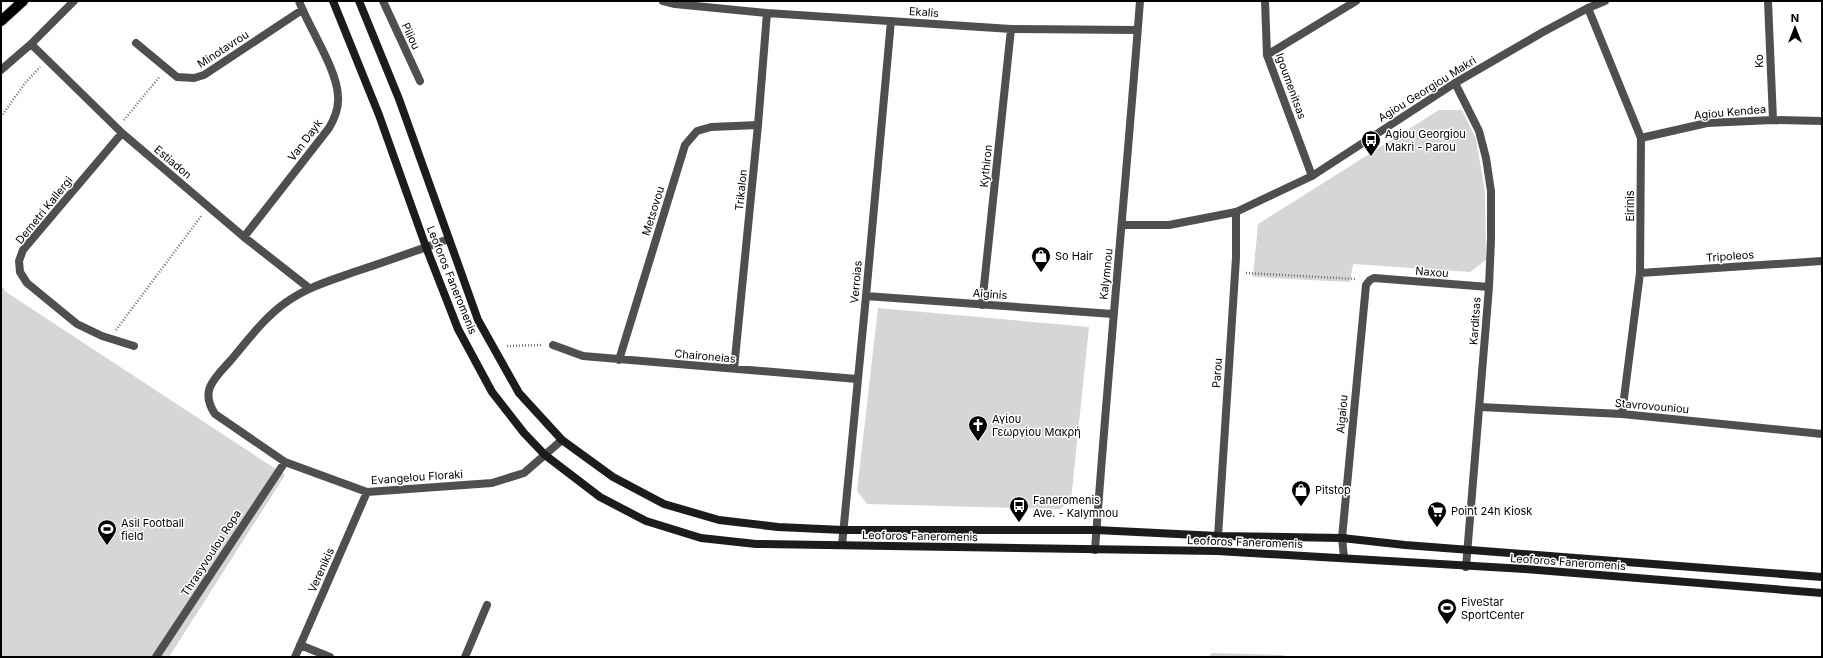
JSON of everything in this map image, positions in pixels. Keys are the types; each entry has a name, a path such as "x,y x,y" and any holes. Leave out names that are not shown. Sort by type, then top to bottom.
{"main road":[{"path":"1,21 23,1"},
{"name":"Leoforos Faneromenis","path":"333,1 379,115 426,247 458,329 492,392 524,433 546,455 600,497 646,521 701,538 756,544 1217,551 1344,557 1466,567 1525,569 1822,594"},
{"name":"Leoforos Faneromenis","path":"359,1 399,99 482,326 519,393 562,440 613,477 664,504 719,520 778,527 843,530 1096,530 1218,536 1342,538 1466,550 1822,577"}],"street":[{"path":"1,70 31,44 74,1"},
{"name":"Van Dayk","path":"244,237 329,128 335,117 338,96 337,85 323,51 299,1"},
{"name":"Piliou","path":"383,1 420,81"},
{"name":"Ekalis","path":"663,1 675,4 767,13 1011,29 1137,30"},
{"name":"Kalymnou","path":"1095,550 1113,314 1122,225 1140,1"},
{"name":"Igoumenitsas","path":"1265,1 1267,56 1312,176"},
{"path":"1267,56 1356,1"},
{"name":"Agiou Georgiou Makri","path":"1122,225 1169,225 1236,212 1312,176 1455,83 1543,32 1588,8 1605,1"},
{"name":"Ko","path":"1768,1 1772,120"},
{"name":"Eirinis","path":"1588,8 1641,138 1640,273 1622,414"},
{"name":"Minotavrou","path":"136,43 177,77 185,79 194,78 204,75 302,10"},
{"name":"Trikalon","path":"734,369 758,125 767,13"},
{"name":"Verroias","path":"842,545 890,21"},
{"name":"Kythiron","path":"982,305 1011,29"},
{"name":"Estiadon","path":"31,44 120,131 244,237 310,288"},
{"name":"Karditsas","path":"1455,83 1479,131 1486,158 1491,191 1489,287 1480,407 1466,550 1466,567"},
{"name":"Agiou Kendea","path":"1641,138 1707,123 1772,120 1822,121"},
{"name":"Metsovou","path":"619,360 685,145 697,131 711,127 758,125"},
{"name":"Demetri Kallergi","path":"120,131 23,250 19,261 20,272 27,283 77,324 134,346"},
{"name":"Parou","path":"1218,536 1235,273 1236,212"},
{"name":"Evangelou Floraki","path":"449,239 310,288 284,304 262,323 215,377 209,389 208,397 210,406 215,414 285,462 367,492 492,482 524,473 562,440"},
{"name":"Tripoleos","path":"1640,273 1822,261"},
{"name":"Naxou","path":"1372,279 1489,287"},
{"name":"Aigaiou","path":"1344,557 1342,538 1364,292 1366,285 1372,279"},
{"name":"Aiginis","path":"866,296 1113,314"},
{"name":"Chaironeias","path":"553,345 583,356 857,379"},
{"name":"Stavrovouniou","path":"1480,407 1622,414 1822,434"},
{"name":"Thrasyvoulou Ropa","path":"156,657 285,462"},
{"name":"Verenikis","path":"295,657 367,492"},
{"path":"465,657 487,605"},
{"path":"300,645 330,657"}],"path":[{"path":"1,117 25,83 47,59"},
{"path":"120,131 167,68"},
{"path":"110,338 208,207"},
{"path":"1235,273 1372,279"},
{"path":"507,346 553,345"}],"shaded area":[{"path":"1439,110 1462,110 1476,139 1485,192 1486,260 1470,272 1353,264 1350,282 1253,277 1258,224"},
{"name":"Asil Football field","path":"1,285 6,292 285,475 169,657 1,657"},
{"path":"878,308 1089,327 1071,500 1060,509 867,504 857,491"},
{"path":"1212,653 1283,655 1289,657 1208,657"}],"place":[{"name":"Agiou Georgiou Makri - Parou","path":"1371,157"},
{"name":"So Hair","path":"1041,273"},
{"name":"Αγίου Γεωργίου Μακρή","path":"978,442"},
{"name":"Pitstop","path":"1301,507"},
{"name":"Faneromenis Ave. - Kalymnou","path":"1019,523"},
{"name":"Point 24h Kiosk","path":"1437,528"},
{"name":"Asil Football field","path":"107,546"},
{"name":"FiveStar SportCenter","path":"1447,625"}]}
